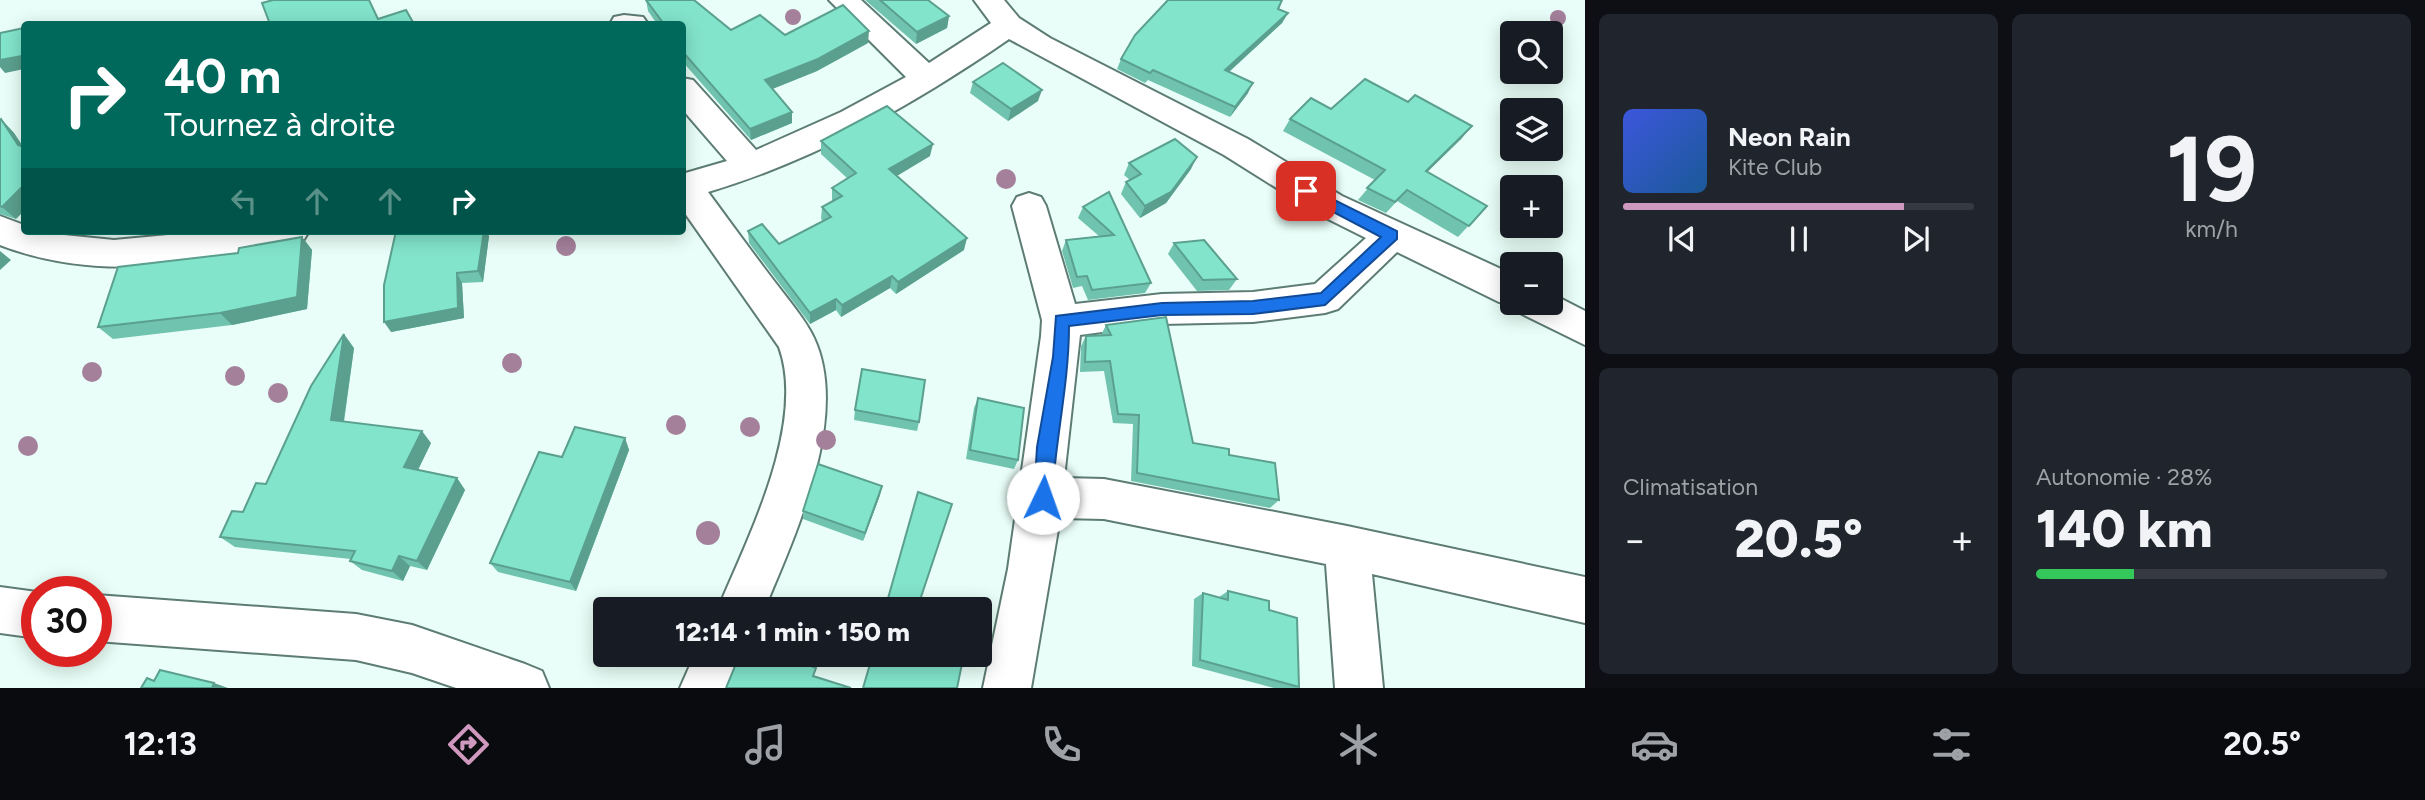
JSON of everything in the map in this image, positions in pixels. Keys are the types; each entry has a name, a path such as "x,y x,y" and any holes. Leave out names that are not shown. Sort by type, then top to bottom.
{"street":[{"path":"843,0 867,19 926,79"},
{"path":"686,186 750,165 860,115 926,79 999,13 1102,80 1236,147 1330,205 1500,285"},
{"path":"686,93 750,165"},
{"path":"686,190 796,340 806,369 803,410 792,474 759,573 747,597"},
{"path":"1007,688 1021,629 1043,498 1046,447 1061,357 1061,320 1029,206"},
{"path":"0,230 57,249 117,253 154,251 264,235"},
{"path":"1061,320 1094,319 1162,309 1253,307 1325,299 1392,235"},
{"path":"1558,315 1585,329"},
{"path":"1043,498 1104,499 1348,547 1585,600"},
{"path":"1348,547 1359,688"},
{"path":"112,619 356,637 412,649 525,688"},
{"path":"704,688 714,667"}],"building":[{"path":"273,0 369,0 378,19 406,10 412,21 269,21 262,3"},
{"path":"646,0 694,0 731,30 760,15 785,35 843,5 869,31 818,59 765,80 792,112 750,129 686,56 686,21 662,21"},
{"path":"880,0 928,0 949,16 917,32"},
{"path":"1168,0 1282,0 1278,9 1288,13 1225,70 1253,83 1235,107 1153,70 1150,73 1121,59 1135,35"},
{"path":"21,29 21,56 0,60 0,33"},
{"path":"1003,63 1042,90 1011,109 973,82"},
{"path":"1365,79 1408,102 1415,95 1472,126 1426,171 1487,206 1469,226 1407,190 1395,202 1367,188 1385,170 1290,119 1311,98 1331,109"},
{"path":"887,106 933,144 889,169 967,238 898,282 892,276 842,305 836,299 810,313 748,231 762,224 779,244 831,217 822,207 842,196 832,188 856,173 821,141"},
{"path":"0,120 21,146 21,188 2,207 0,206"},
{"path":"1175,139 1197,157 1171,192 1145,206 1126,182 1141,174 1129,163"},
{"path":"1109,192 1151,283 1092,290 1087,276 1077,277 1066,240 1114,235 1083,207"},
{"path":"395,235 483,235 478,271 457,273 458,308 384,322 384,285"},
{"path":"302,237 297,297 220,313 98,327 118,267 238,253 239,248"},
{"path":"1204,240 1237,279 1203,280 1174,243"},
{"path":"1166,317 1193,443 1229,449 1229,455 1275,463 1279,500 1137,473 1139,415 1118,414 1110,361 1085,362 1086,336 1111,335 1106,325"},
{"path":"344,334 331,420 422,431 404,467 457,478 417,561 399,556 392,571 350,561 355,551 220,537 232,511 243,512 256,483 266,484 311,386"},
{"path":"862,369 925,380 919,422 855,410"},
{"path":"978,398 1024,408 1018,460 970,450"},
{"path":"575,427 625,438 570,582 490,563 539,452 562,457"},
{"path":"818,464 882,486 865,533 803,511"},
{"path":"918,492 952,504 921,597 888,597"},
{"path":"1228,591 1269,601 1269,610 1297,618 1299,687 1200,660 1203,593 1228,600"},
{"path":"735,667 814,667 816,668 813,676 851,688 726,688"},
{"path":"869,667 961,667 957,688 863,688"},
{"path":"160,670 214,683 212,688 141,688 147,678 154,681"}],"route":[{"path":"1043,498 1046,447 1061,357 1061,320 1094,319 1162,309 1253,307 1325,299 1392,235 1306,191"}]}
